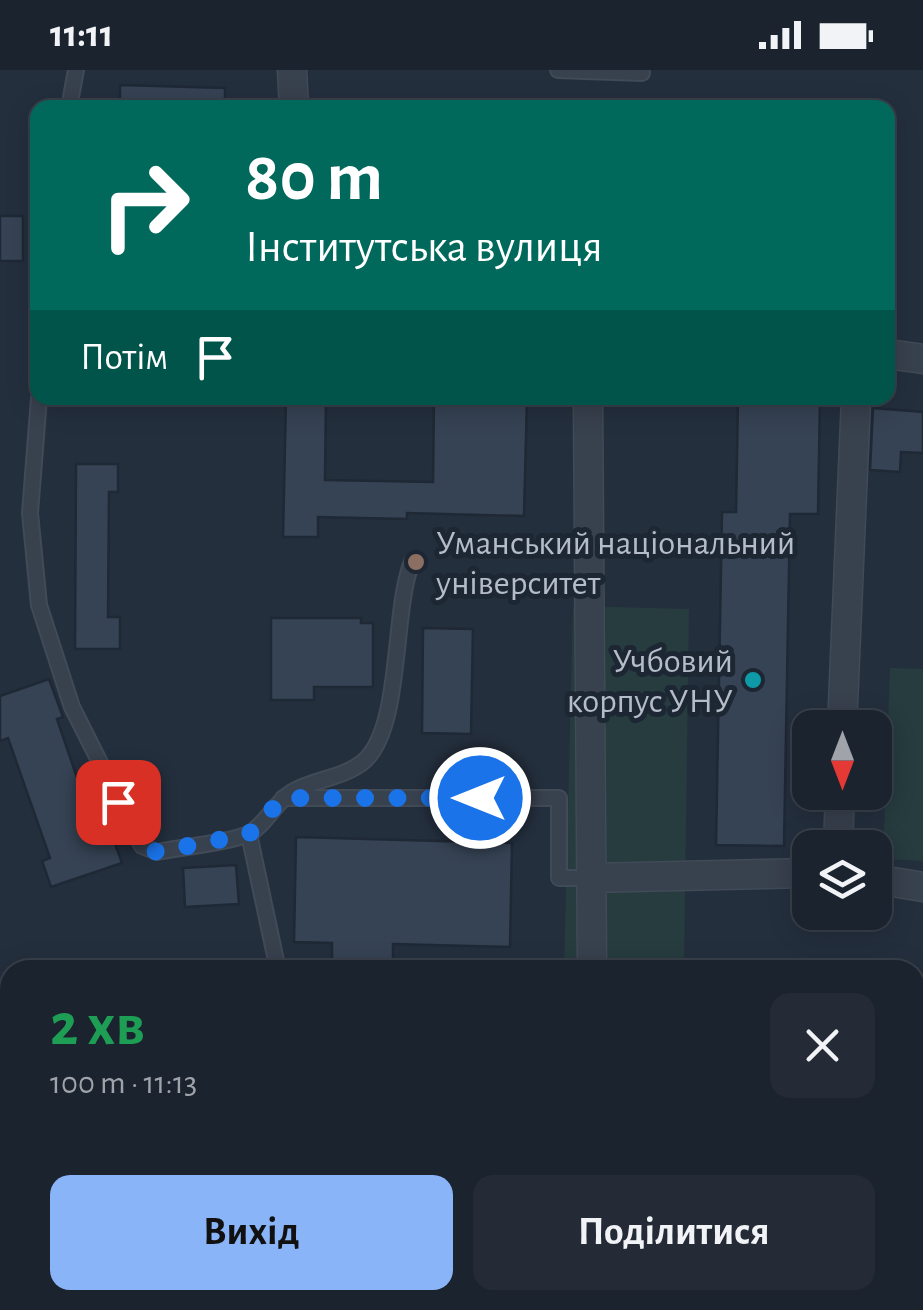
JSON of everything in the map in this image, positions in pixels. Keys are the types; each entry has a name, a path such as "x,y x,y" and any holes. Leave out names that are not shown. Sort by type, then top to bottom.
{"street":[{"path":"292,70 294,100"},
{"path":"895,355 923,358"},
{"path":"588,405 592,960"},
{"path":"843,710 856,405"},
{"path":"592,878 792,873"},
{"path":"892,882 923,887"}],"lane":[{"path":"70,100 76,70"},
{"path":"558,70 642,74"},
{"path":"38,405 30,513 40,605 80,722 142,846 157,852 249,834 283,798 363,762 384,726 404,589 412,562"},
{"path":"283,798 559,798 559,878 592,878"},
{"path":"249,834 276,960"}],"green space":[{"path":"573,606 689,609 684,960 564,960"},
{"path":"890,668 923,669 923,861 892,859 892,830 884,830 885,810 892,810 892,710 888,710"}],"building":[{"path":"120,85 225,88 225,100 120,100"},
{"path":"0,216 23,216 23,261 0,261"},
{"path":"286,405 326,405 325,480 433,482 434,405 527,405 524,516 407,513 407,519 318,517 318,537 283,537"},
{"name":"Учбовий корпус УНУ","path":"738,405 820,405 818,514 790,514 784,846 716,845 722,512 736,512"},
{"path":"873,408 923,412 923,453 901,452 900,472 870,470"},
{"path":"76,464 118,464 118,492 109,492 108,617 120,617 120,649 75,649"},
{"path":"271,618 361,618 361,623 373,623 373,687 314,687 314,700 271,700"},
{"path":"423,628 473,629 471,734 422,733"},
{"path":"49,679 63,717 57,719 98,839 112,835 122,863 51,887 42,861 50,858 8,738 0,741 0,696"},
{"path":"296,837 512,843 510,947 393,944 393,960 332,960 332,943 294,942"},
{"path":"236,865 239,904 185,907 183,868"}],"place":[{"name":"Уманський національний університет","path":"416,562"},
{"name":"Учбовий корпус УНУ","path":"753,680"}],"route":[{"path":"118,802 142,846 157,852 249,834 283,798 480,798"}]}
